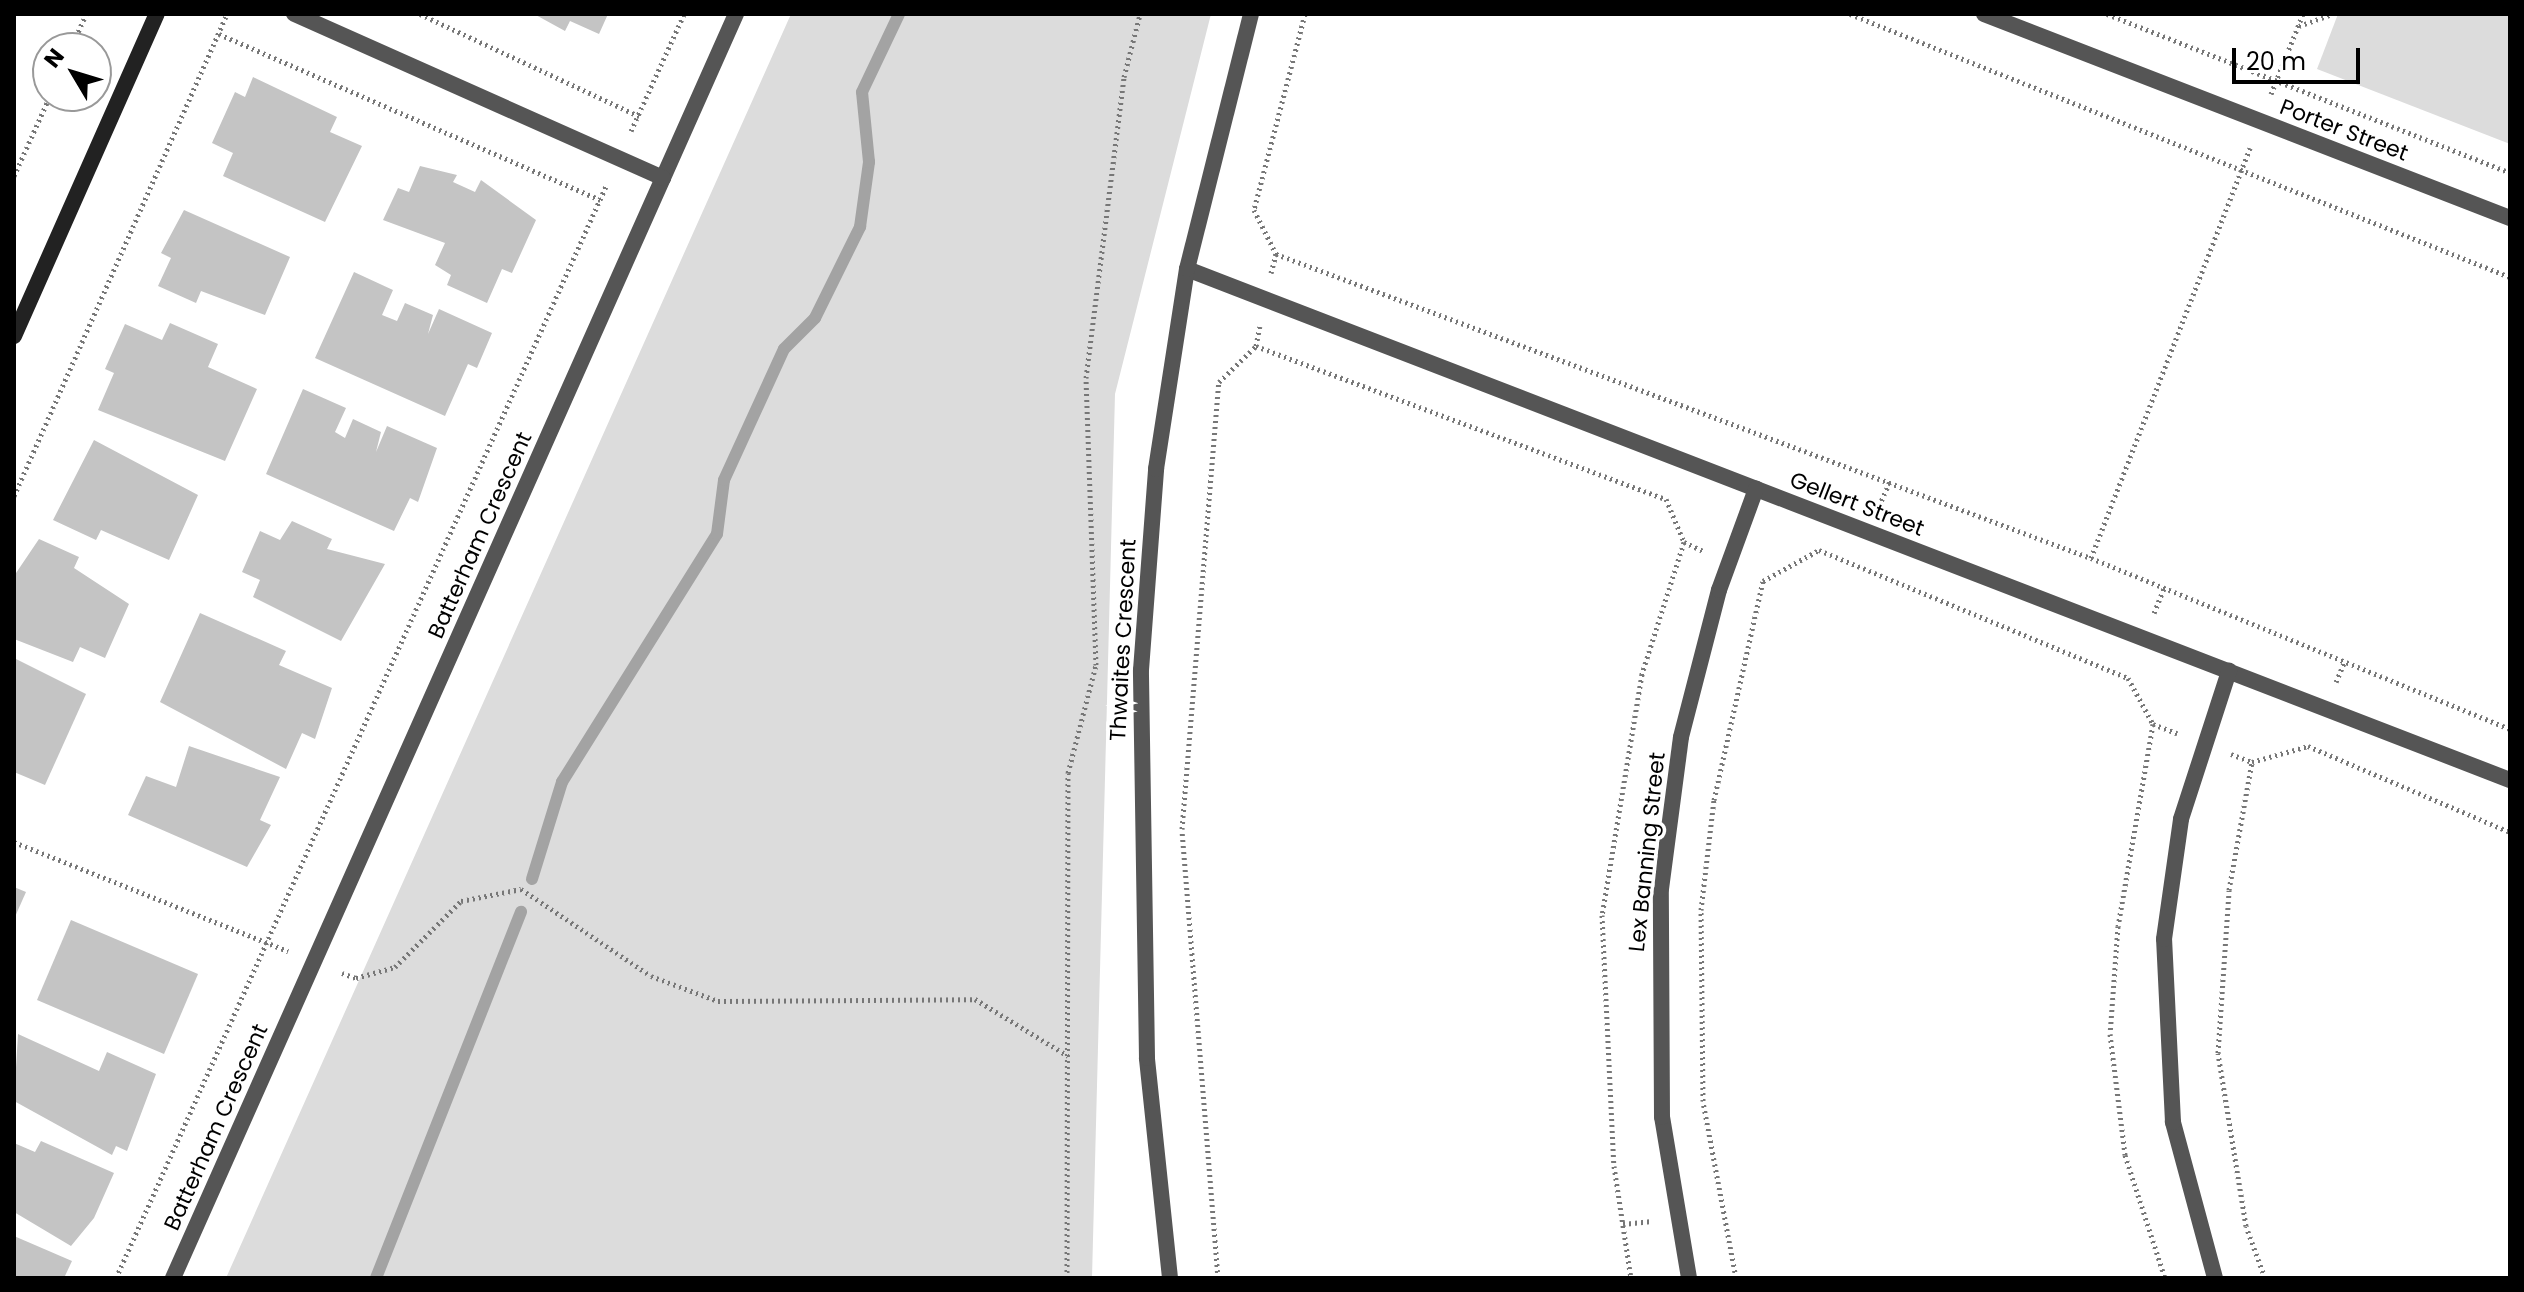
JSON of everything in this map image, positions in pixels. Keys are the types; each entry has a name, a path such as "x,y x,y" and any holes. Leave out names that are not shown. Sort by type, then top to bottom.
{"street":[{"path":"14,336 157,14"},
{"path":"294,14 663,178"},
{"name":"Batterham Crescent","path":"173,1278 736,14"},
{"name":"Thwaites Crescent","path":"1170,1278 1147,1058 1138,771 1156,469 1187,269 1251,14"},
{"name":"Porter Street","path":"1984,14 2510,218"},
{"name":"Gellert Street","path":"1187,269 2510,780"},
{"name":"Lex Banning Street","path":"1689,1278 1662,1117 1661,889 1681,737 1719,590 1756,489"},
{"path":"2215,1278 2173,1122 2164,939 2181,819 2229,671"}],"path":[{"path":"14,496 227,14"},
{"path":"420,14 639,116"},
{"path":"116,1278 684,14"},
{"path":"1067,1278 1068,773 1096,665 1086,378 1124,77 1140,14"},
{"path":"1305,14 1254,210 1276,254 2091,558 2510,729"},
{"path":"1850,14 2510,277"},
{"path":"2107,14 2510,173"},
{"path":"2091,558 2303,14"},
{"path":"2298,27 2332,14"},
{"path":"219,34 600,200"},
{"path":"14,176 43,112"},
{"path":"1218,1278 1182,829 1219,382 1256,346 1666,499 1684,542 1642,674 1602,915 1613,1152 1631,1278"},
{"path":"1736,1278 1703,1101 1701,910 1714,800 1763,581 1819,550 2128,678 2153,724 2118,926 2110,1034 2125,1155 2165,1278"},
{"path":"2265,1278 2246,1226 2218,1053 2229,890 2252,762 2308,746 2510,832"},
{"path":"14,842 356,978 395,967 461,901 521,889 651,976 718,1001 975,999 1068,1056"}],"shaded area":[{"path":"791,14 1211,14 1115,394 1092,1278 226,1278"},
{"path":"2338,14 2510,14 2510,144 2317,69"}],"building":[{"path":"534,14 608,14 599,34 570,21 565,31"},
{"path":"253,77 337,117 330,132 362,146 325,222 223,176 233,153 212,143 235,92 245,97"},
{"path":"420,166 457,175 453,182 475,192 481,180 536,220 512,273 502,269 487,303 447,285 451,275 435,265 445,243 383,220 398,188 409,192"},
{"path":"184,210 290,257 265,315 201,291 196,303 158,286 171,258 161,253"},
{"path":"354,272 393,290 382,315 397,321 405,303 433,315 428,334 439,309 492,333 477,368 468,364 445,416 315,358"},
{"path":"170,323 218,344 208,367 257,389 225,461 98,410 114,373 105,369 125,324 162,340"},
{"path":"303,389 346,408 335,432 345,438 353,419 381,432 376,452 387,426 437,448 418,502 410,498 394,531 266,474"},
{"path":"94,440 198,495 169,560 101,530 96,540 53,520"},
{"path":"292,521 332,539 327,549 385,564 341,641 253,597 260,580 242,572 260,531 280,540"},
{"path":"39,539 79,557 74,568 129,604 105,658 80,647 73,662 14,639 14,576"},
{"path":"200,613 286,651 279,665 332,688 315,739 302,733 286,769 160,702"},
{"path":"14,658 86,694 45,785 14,772"},
{"path":"189,746 280,777 260,820 271,825 247,867 128,815 146,776 176,787"},
{"path":"14,887 26,892 14,919"},
{"path":"71,920 198,974 164,1054 37,1000"},
{"path":"18,1034 99,1071 107,1052 156,1074 127,1151 116,1146 112,1155 14,1101"},
{"path":"41,1141 114,1173 94,1218 71,1246 14,1212 14,1143 35,1152"},
{"path":"14,1236 72,1261 64,1278 14,1278"}],"waterway":[{"path":"532,879 562,782 717,534 724,480 784,349 815,318 860,227 869,162 862,92 899,14"},
{"path":"376,1278 521,912"}]}
